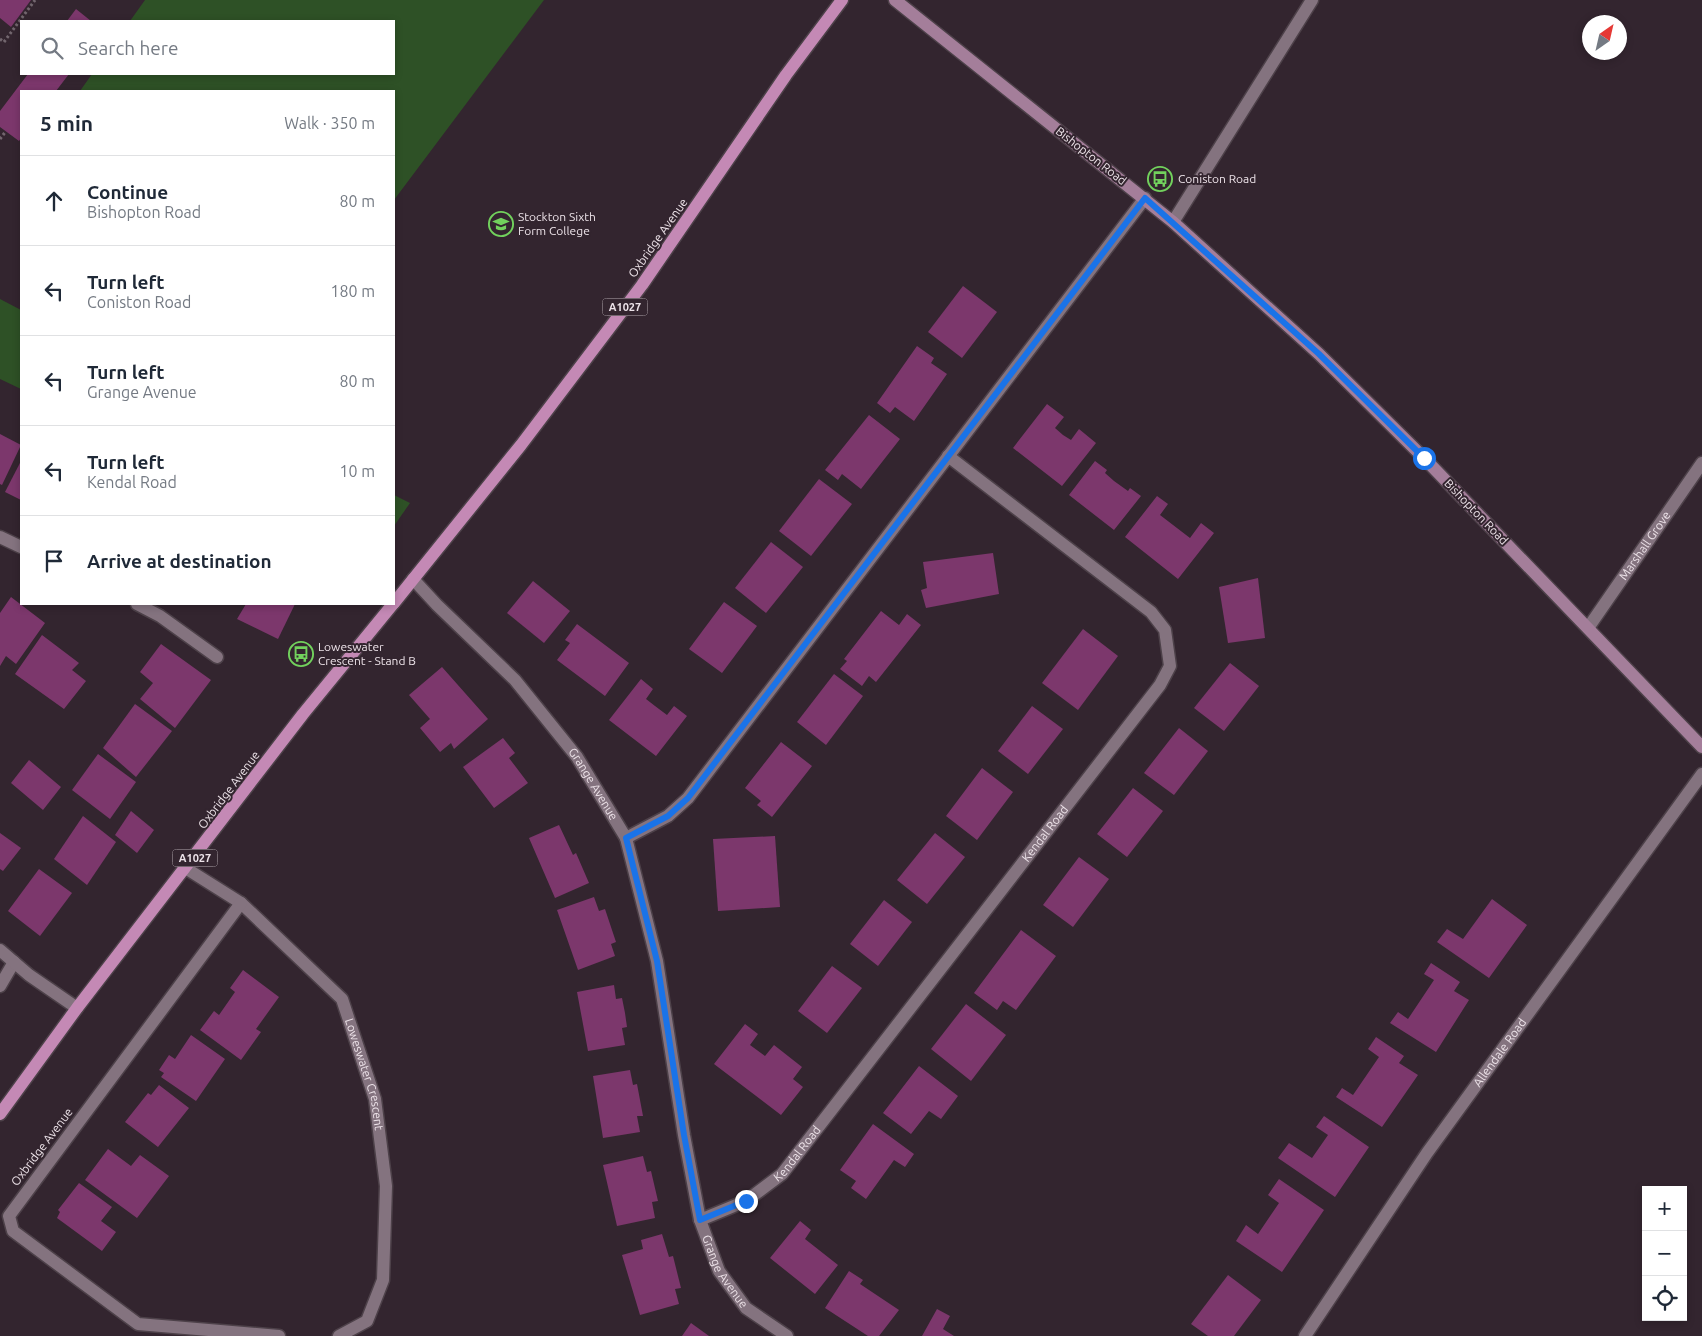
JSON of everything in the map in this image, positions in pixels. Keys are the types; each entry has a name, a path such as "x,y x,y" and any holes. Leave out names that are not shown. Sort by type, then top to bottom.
{"main road":[{"name":"Oxbridge Avenue","path":"395,601 521,445 642,285 786,75 842,0"},
{"name":"Oxbridge Avenue","path":"0,1114 78,1008 187,869 303,714 391,605"}],"street":[{"name":"Bishopton Road","path":"895,0 1174,222 1319,354 1424,458 1702,747"},
{"path":"1174,222 1312,0"},
{"path":"626,838 668,816 688,798 1145,198"},
{"name":"Kendal Road","path":"700,1220 746,1201 782,1174 1160,685 1170,666 1165,630 1151,612 948,456"},
{"name":"Marshall Grove","path":"1588,628 1702,463"},
{"path":"0,537 20,547"},
{"name":"Grange Avenue","path":"413,579 515,680 577,758 626,838 657,961 684,1135 700,1220 719,1271 746,1308 788,1336"},
{"path":"139,605 160,616 217,657"},
{"name":"Allendale Road","path":"1305,1336 1427,1154 1702,774"},
{"name":"Loweswater Crescent","path":"187,869 241,902 342,999 375,1099 386,1186 383,1280 367,1321 339,1336"},
{"name":"Oxbridge Avenue","path":"241,902 9,1216 13,1231 138,1324 279,1336"},
{"path":"0,950 78,1008"},
{"path":"0,986 14,962"}],"path":[{"path":"20,20 35,0"},
{"path":"0,39 4,42 20,20"},
{"path":"0,139 6,131"}],"green space":[{"path":"145,0 544,0 395,199 395,90 81,90 91,75 395,75 395,20 131,20"},
{"path":"0,299 20,309 20,389 0,379"},
{"path":"395,496 410,503 395,525"}],"building":[{"path":"0,0 31,0 11,27 0,18"},
{"path":"76,9 90,20 68,20"},
{"path":"27,75 68,75 57,90 20,90 19,141 0,127 0,111"},
{"path":"963,286 997,312 962,358 928,332"},
{"path":"917,346 934,358 931,363 947,374 914,421 895,407 890,413 877,403"},
{"path":"1047,404 1064,417 1055,428 1063,435 1071,440 1079,429 1096,443 1062,486 1013,448"},
{"path":"869,415 900,439 861,489 842,474 838,480 825,470"},
{"path":"0,434 20,444 20,447 2,485 0,484"},
{"path":"1095,461 1107,470 1105,473 1114,481 1128,491 1130,488 1141,496 1114,530 1069,495"},
{"path":"20,463 20,500 5,492"},
{"path":"819,479 852,504 811,556 779,531"},
{"path":"1157,496 1168,504 1160,515 1190,538 1201,523 1214,533 1178,579 1125,537"},
{"path":"771,542 803,567 766,613 735,588"},
{"path":"993,553 999,594 926,608 921,590 927,588 923,562"},
{"path":"1258,578 1265,638 1228,643 1219,587"},
{"path":"533,581 570,611 544,643 507,613"},
{"path":"11,597 45,623 16,664 6,656 0,666 0,613"},
{"path":"724,602 757,626 722,673 689,649"},
{"path":"245,605 295,605 278,639 237,619"},
{"path":"881,611 899,625 907,614 921,625 876,682 869,676 862,686 840,669 847,661 844,659"},
{"path":"577,624 629,663 605,696 557,660 570,643 565,640"},
{"path":"1083,629 1118,656 1078,710 1042,683"},
{"path":"42,635 79,663 72,670 86,681 64,709 15,674"},
{"path":"161,644 211,680 175,728 140,699 153,683 140,672"},
{"path":"1230,663 1259,686 1224,731 1194,708"},
{"path":"442,667 488,719 454,749 451,743 440,752 420,728 430,719 409,695"},
{"path":"834,674 863,696 826,745 797,722"},
{"path":"641,679 653,689 646,699 667,715 674,706 687,716 656,756 609,720"},
{"path":"135,704 172,731 136,777 103,748"},
{"path":"1032,706 1063,729 1028,774 998,751"},
{"path":"1179,728 1208,751 1174,795 1144,773"},
{"path":"503,738 515,753 509,758 528,783 494,808 463,767"},
{"path":"781,742 812,766 772,817 757,805 761,801 745,788"},
{"path":"98,754 136,782 110,819 72,790"},
{"path":"29,760 61,787 43,810 11,783"},
{"path":"982,768 1013,792 977,840 946,816"},
{"path":"1133,788 1163,811 1127,857 1097,834"},
{"path":"131,811 154,830 137,853 115,835"},
{"path":"83,816 116,842 87,885 54,859"},
{"path":"559,825 573,855 576,853 589,883 555,898 529,838"},
{"path":"0,833 21,848 3,871 0,869"},
{"path":"935,833 965,857 927,904 897,880"},
{"path":"775,836 780,907 718,911 713,839"},
{"path":"1079,857 1109,879 1073,927 1043,905"},
{"path":"39,869 72,893 40,936 8,911"},
{"path":"594,897 599,911 605,909 616,942 611,944 615,956 578,970 557,910"},
{"path":"1492,899 1527,925 1489,978 1437,942 1447,929 1463,939"},
{"path":"884,900 912,922 878,966 850,944"},
{"path":"1021,930 1056,956 1016,1010 1003,1001 997,1010 974,993"},
{"path":"1431,963 1460,982 1454,991 1469,1000 1436,1052 1390,1023 1398,1012 1408,1019 1434,980 1424,974"},
{"path":"832,966 862,988 827,1033 798,1011"},
{"path":"243,970 279,997 256,1029 261,1032 241,1060 200,1030 214,1011 219,1015 235,992 230,988"},
{"path":"614,985 616,999 622,998 625,1013 627,1027 622,1028 625,1045 588,1051 577,992"},
{"path":"966,1004 1006,1035 971,1081 931,1049"},
{"path":"745,1024 758,1034 750,1045 765,1056 774,1045 802,1067 793,1079 803,1087 781,1115 714,1064"},
{"path":"191,1035 225,1059 196,1101 161,1077 164,1073 159,1070 169,1055 175,1059"},
{"path":"1376,1037 1404,1056 1399,1063 1418,1075 1382,1127 1336,1097 1342,1088 1353,1095 1379,1057 1368,1049"},
{"path":"919,1066 958,1096 941,1119 929,1111 911,1134 883,1113"},
{"path":"630,1070 633,1085 637,1084 643,1116 637,1116 640,1132 603,1138 593,1076"},
{"path":"159,1085 189,1108 158,1147 125,1122 148,1093 151,1095"},
{"path":"1324,1116 1369,1147 1335,1197 1278,1158 1289,1143 1312,1158 1328,1135 1316,1127"},
{"path":"873,1124 914,1154 905,1167 894,1160 866,1199 851,1188 856,1181 840,1170"},
{"path":"108,1149 131,1166 140,1155 169,1176 137,1218 85,1180"},
{"path":"643,1156 647,1172 651,1171 658,1201 652,1202 655,1218 617,1226 603,1165"},
{"path":"1279,1179 1324,1210 1282,1272 1236,1241 1246,1225 1258,1234 1279,1203 1268,1195"},
{"path":"79,1183 112,1207 101,1221 116,1232 102,1251 57,1218 60,1212 58,1210"},
{"path":"800,1221 811,1230 805,1239 838,1265 815,1294 770,1258"},
{"path":"662,1234 669,1257 673,1256 681,1288 675,1289 679,1304 640,1315 622,1255 643,1249 641,1240"},
{"path":"849,1271 863,1280 860,1284 899,1310 879,1336 868,1336 825,1308"},
{"path":"1228,1275 1261,1300 1234,1336 1208,1336 1191,1324"},
{"path":"937,1309 950,1316 943,1329 954,1336 922,1336"},
{"path":"691,1323 709,1336 682,1336"}],"place":[{"name":"Coniston Road","path":"1160,179"},
{"name":"Stockton Sixth Form College","path":"501,224"},
{"name":"Loweswater Crescent - Stand B","path":"301,654"}],"route":[{"path":"746,1201 700,1220 684,1135 657,961 626,838 668,816 688,798 1145,198 1319,354 1424,458"}]}
